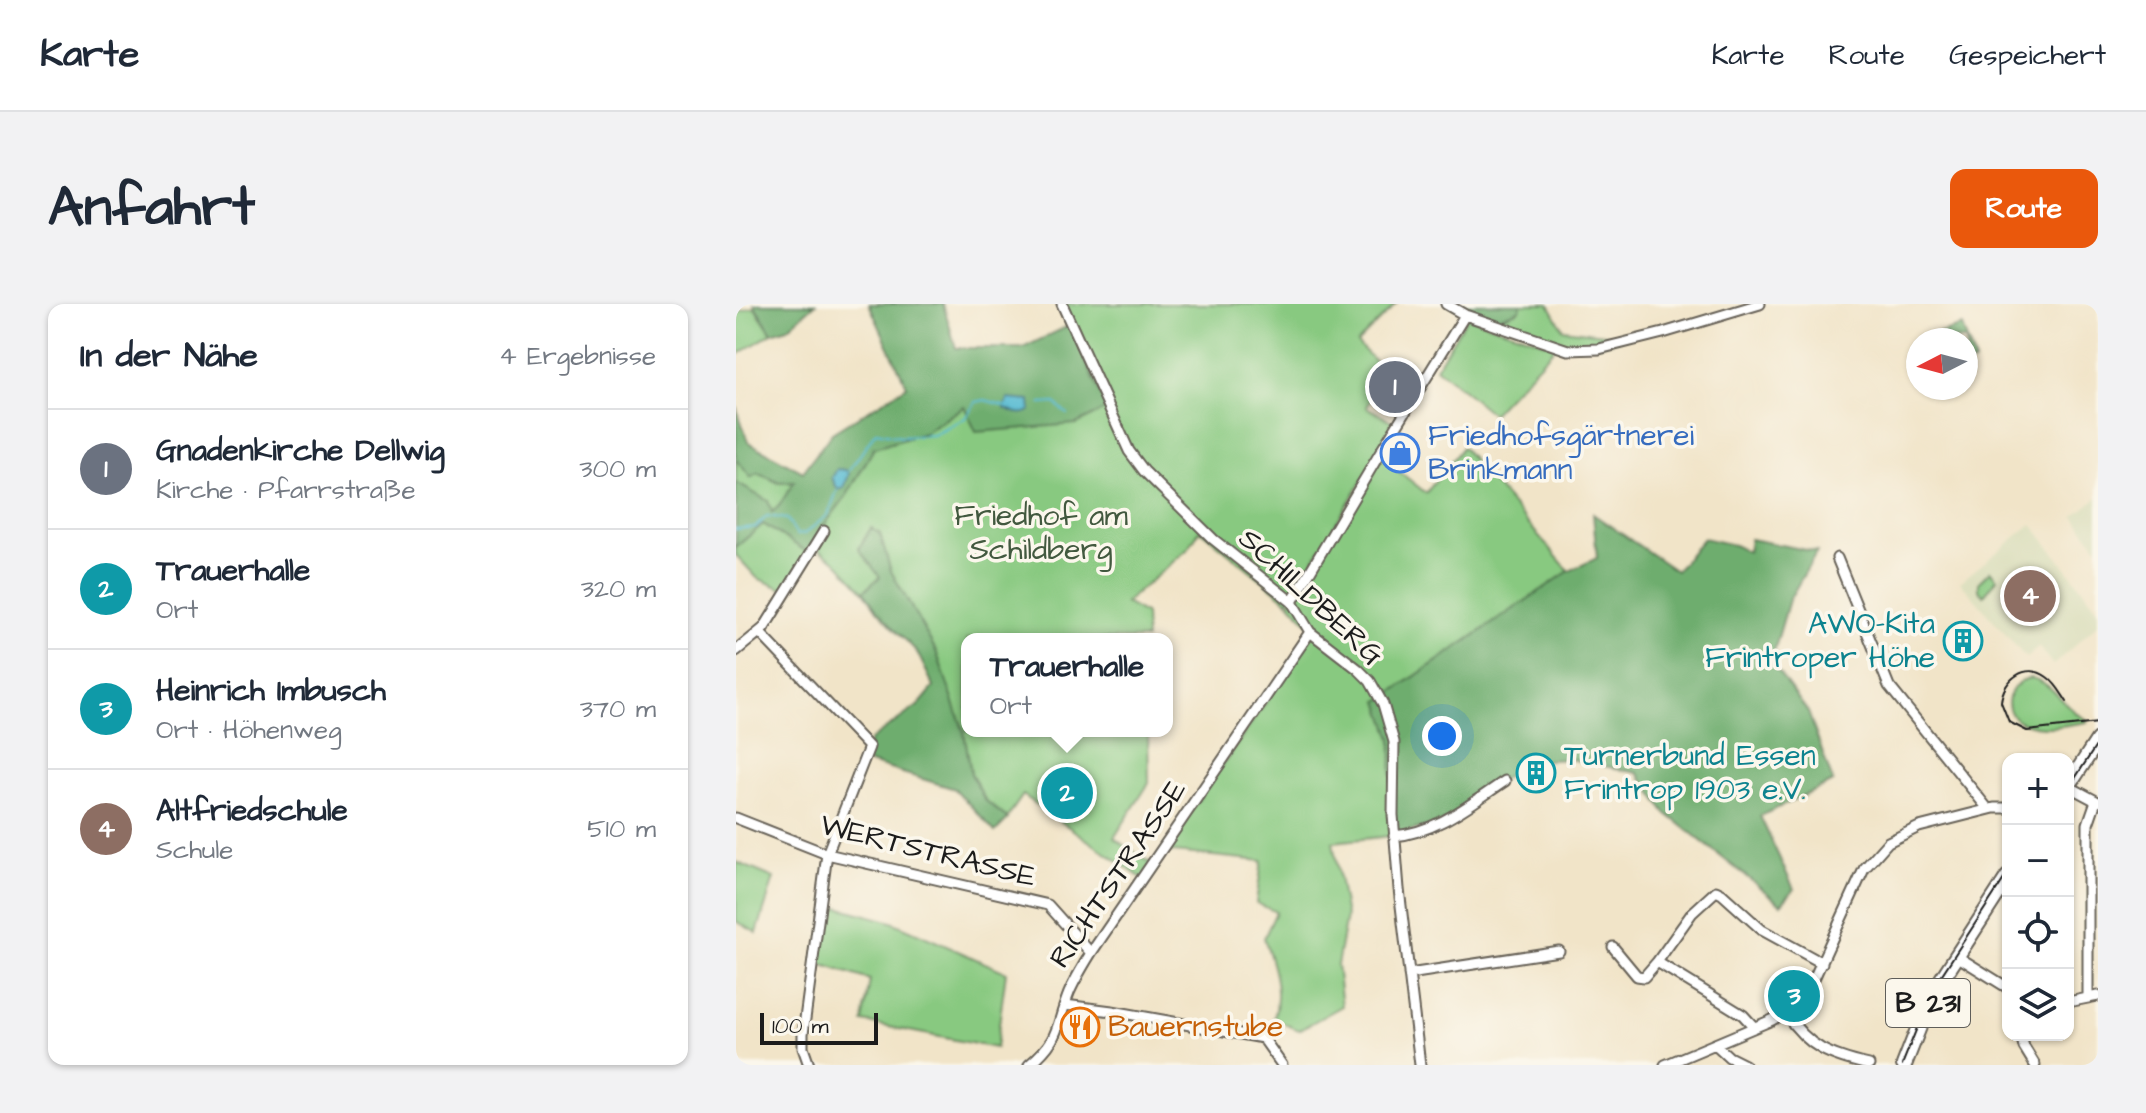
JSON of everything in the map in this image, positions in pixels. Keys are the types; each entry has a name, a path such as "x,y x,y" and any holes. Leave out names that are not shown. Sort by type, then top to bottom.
{"main road":[{"path":"2074,777 2098,740"},
{"name":"B 231","path":"1904,1065 1931,996 2002,886"}],"street":[{"name":"SCHILDBERG","path":"1062,304 1129,451 1144,471 1233,558 1292,602 1310,632 1358,669 1377,691 1389,716 1394,742 1394,836 1420,1065"},
{"path":"1446,304 1465,315 1568,350 1599,349 1760,304"},
{"path":"1292,602 1465,315"},
{"path":"736,651 760,633 824,531"},
{"path":"1837,558 1889,686 1988,809"},
{"name":"RICHTSTRASSE","path":"1029,1065 1048,1049 1055,1038 1065,1005 1091,953 1310,632"},
{"path":"760,633 868,744 827,854 803,1034 803,1048 809,1065"},
{"path":"1394,836 1446,821 1505,781"},
{"path":"2074,789 2097,802 2088,824 2093,997"},
{"path":"1665,1065 1786,1014 1806,991 1822,963 1864,869 1883,846 1910,831 1988,809 2002,808"},
{"name":"WERTSTRASSE","path":"736,818 827,854 1048,905 1091,953"},
{"path":"1613,947 1640,977 1647,974 1692,913 1716,891 1762,930 1822,963"},
{"path":"1409,974 1559,951"},
{"path":"1955,955 2002,984"},
{"path":"1657,962 1743,1015 1754,1027"},
{"path":"1065,1005 1263,1038 1282,1065"},
{"path":"1786,1014 1819,1049 1837,1058 1869,1065"},
{"path":"2022,1041 2035,1065"},
{"path":"1715,1044 1729,1057 1745,1065"}],"shaded area":[{"path":"2098,497 2098,548 2074,516"},
{"path":"2032,524 2098,609 2098,624 2053,665 2039,647 2026,658 1960,582"}],"green space":[{"path":"754,304 815,304 788,328 772,333"},
{"path":"869,304 943,304 956,348 1023,348 1070,325 1107,409 1076,424 976,432 964,406 925,433 874,448 809,553 763,524 736,547 736,483 768,501 772,512 794,482 780,483 758,473 751,478 736,459 736,406 748,442 803,472 832,433 907,386"},
{"name":"Friedhof am Schildberg","path":"1063,304 1396,304 1357,343 1386,372 1367,407 1397,424 1288,601 1200,530 1188,549 1125,603 1145,614 1146,633 961,633 961,723 936,651 890,571 880,534 871,528 859,548 880,577 864,591 836,561 819,550 822,528 847,495 874,448 925,433 965,406 1106,409"},
{"path":"1449,304 1521,304 1519,310 1483,319"},
{"path":"1521,304 1549,304 1563,329 1629,337 1598,345 1568,345 1494,320 1519,310"},
{"path":"754,307 772,333 736,356 736,313"},
{"path":"1467,317 1556,346 1492,414 1436,368"},
{"path":"1462,447 1569,571 1379,701 1392,739 1391,836 1333,842 1346,917 1337,965 1342,1006 1299,1030 1282,1023 1270,1041 1265,1039 1275,1014 1277,989 1264,938 1276,912 1256,903 1262,861 1163,851 1315,631 1290,603 1381,457 1426,493"},
{"path":"736,459 751,478 758,473 779,483 795,481 771,513 767,501 736,483"},
{"path":"1593,514 1676,571 1703,538 1734,545 1748,552 1750,539 1817,552 1789,600 1771,662 1808,712 1833,782 1760,816 1794,889 1781,904 1666,813 1638,773 1570,759 1529,761 1444,822 1391,836 1392,739 1379,701 1569,571 1597,558"},
{"path":"763,524 809,553 787,591 757,578 736,555 736,547"},
{"path":"871,528 880,534 891,571 936,651 961,723 961,737 965,737 971,774 985,800 1008,819 995,832 955,789 863,761 870,740 919,705 934,687 917,652 878,611 864,591 880,577 859,549"},
{"path":"1990,571 1997,579 1984,595 1979,590 1979,582"},
{"path":"2030,678 2046,684 2087,722 2039,727 2016,719 2008,706 2011,692"},
{"path":"965,737 1148,737 1149,783 1114,838 1152,864 1143,879 1023,795 1007,818 985,800 971,773"},
{"path":"736,862 774,878 757,933 736,921"},
{"path":"827,904 892,922 1006,972 996,1048 863,1022 870,980 820,964"}],"water":[{"path":"1008,399 1030,401 1031,410 1021,413 1005,408"},
{"path":"837,469 846,470 849,474 844,488 838,490 832,478"}],"waterway":[{"path":"848,472 876,432 902,437 934,435 964,419 976,402 985,400 1007,406"},
{"path":"1041,404 1055,403 1067,414"},
{"path":"736,529 756,527 767,516 787,519 797,535 804,534 828,515 837,491"}],"tram line":[{"path":"2067,702 2050,679 2031,671 2011,680 2001,702 2009,722 2027,731 2098,723"},
{"path":"2074,780 2098,743"},
{"path":"1902,1065 1933,988 2002,882"}],"place":[{"name":"Gnadenkirche Dellwig","path":"1395,387"},
{"name":"Friedhofsgärtnerei Brinkmann","path":"1400,453"},
{"name":"Altfriedschule","path":"2030,596"},
{"name":"AWO-Kita Frintroper Höhe","path":"1963,641"},
{"name":"Turnerbund Essen Frintrop 1903 e.V.","path":"1536,773"},
{"name":"Trauerhalle","path":"1067,793"},
{"name":"Heinrich Imbusch","path":"1794,996"},
{"name":"Bauernstube","path":"1080,1027"}]}
